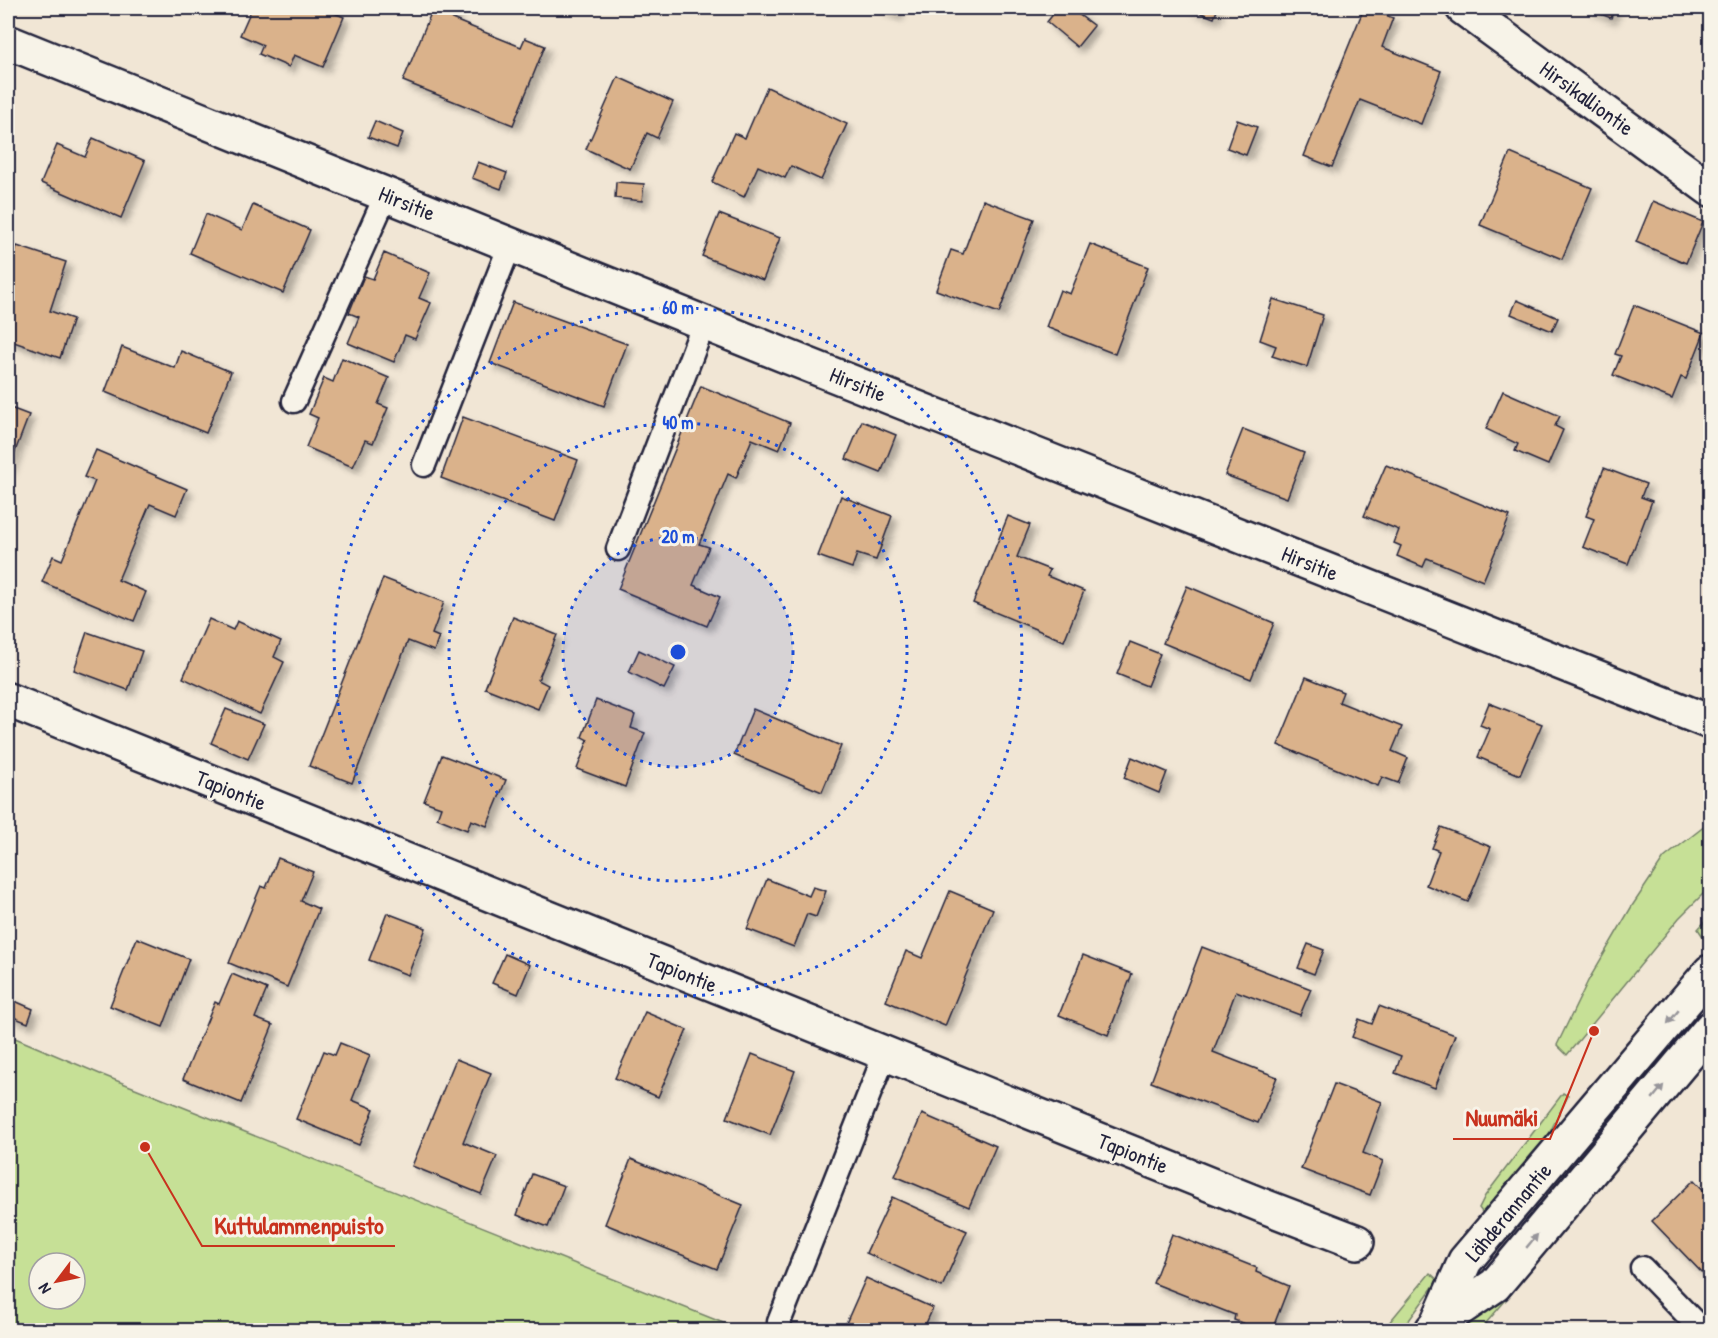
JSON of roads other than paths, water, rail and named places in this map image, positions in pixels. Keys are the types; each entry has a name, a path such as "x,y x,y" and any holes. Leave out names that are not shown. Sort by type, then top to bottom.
{"street":[{"name":"Hirsikalliontie","path":"1463,8 1710,189"},
{"name":"Hirsitie","path":"8,42 704,323 1710,722"},
{"name":"Tapiontie","path":"8,700 1357,1242"},
{"name":"Lähderannantie","path":"1434,1327 1465,1262 1710,972"},
{"name":"Lähderannantie","path":"1434,1327 1495,1286 1710,1029"}],"lane":[{"path":"294,401 386,195"},
{"path":"424,465 510,245"},
{"path":"618,549 704,323"},
{"path":"780,1322 885,1053"},
{"path":"1642,1268 1702,1330"}],"place":[{"name":"Nuumäki","path":"1594,1031"},
{"name":"Kuttulammenpuisto","path":"145,1147"}]}
